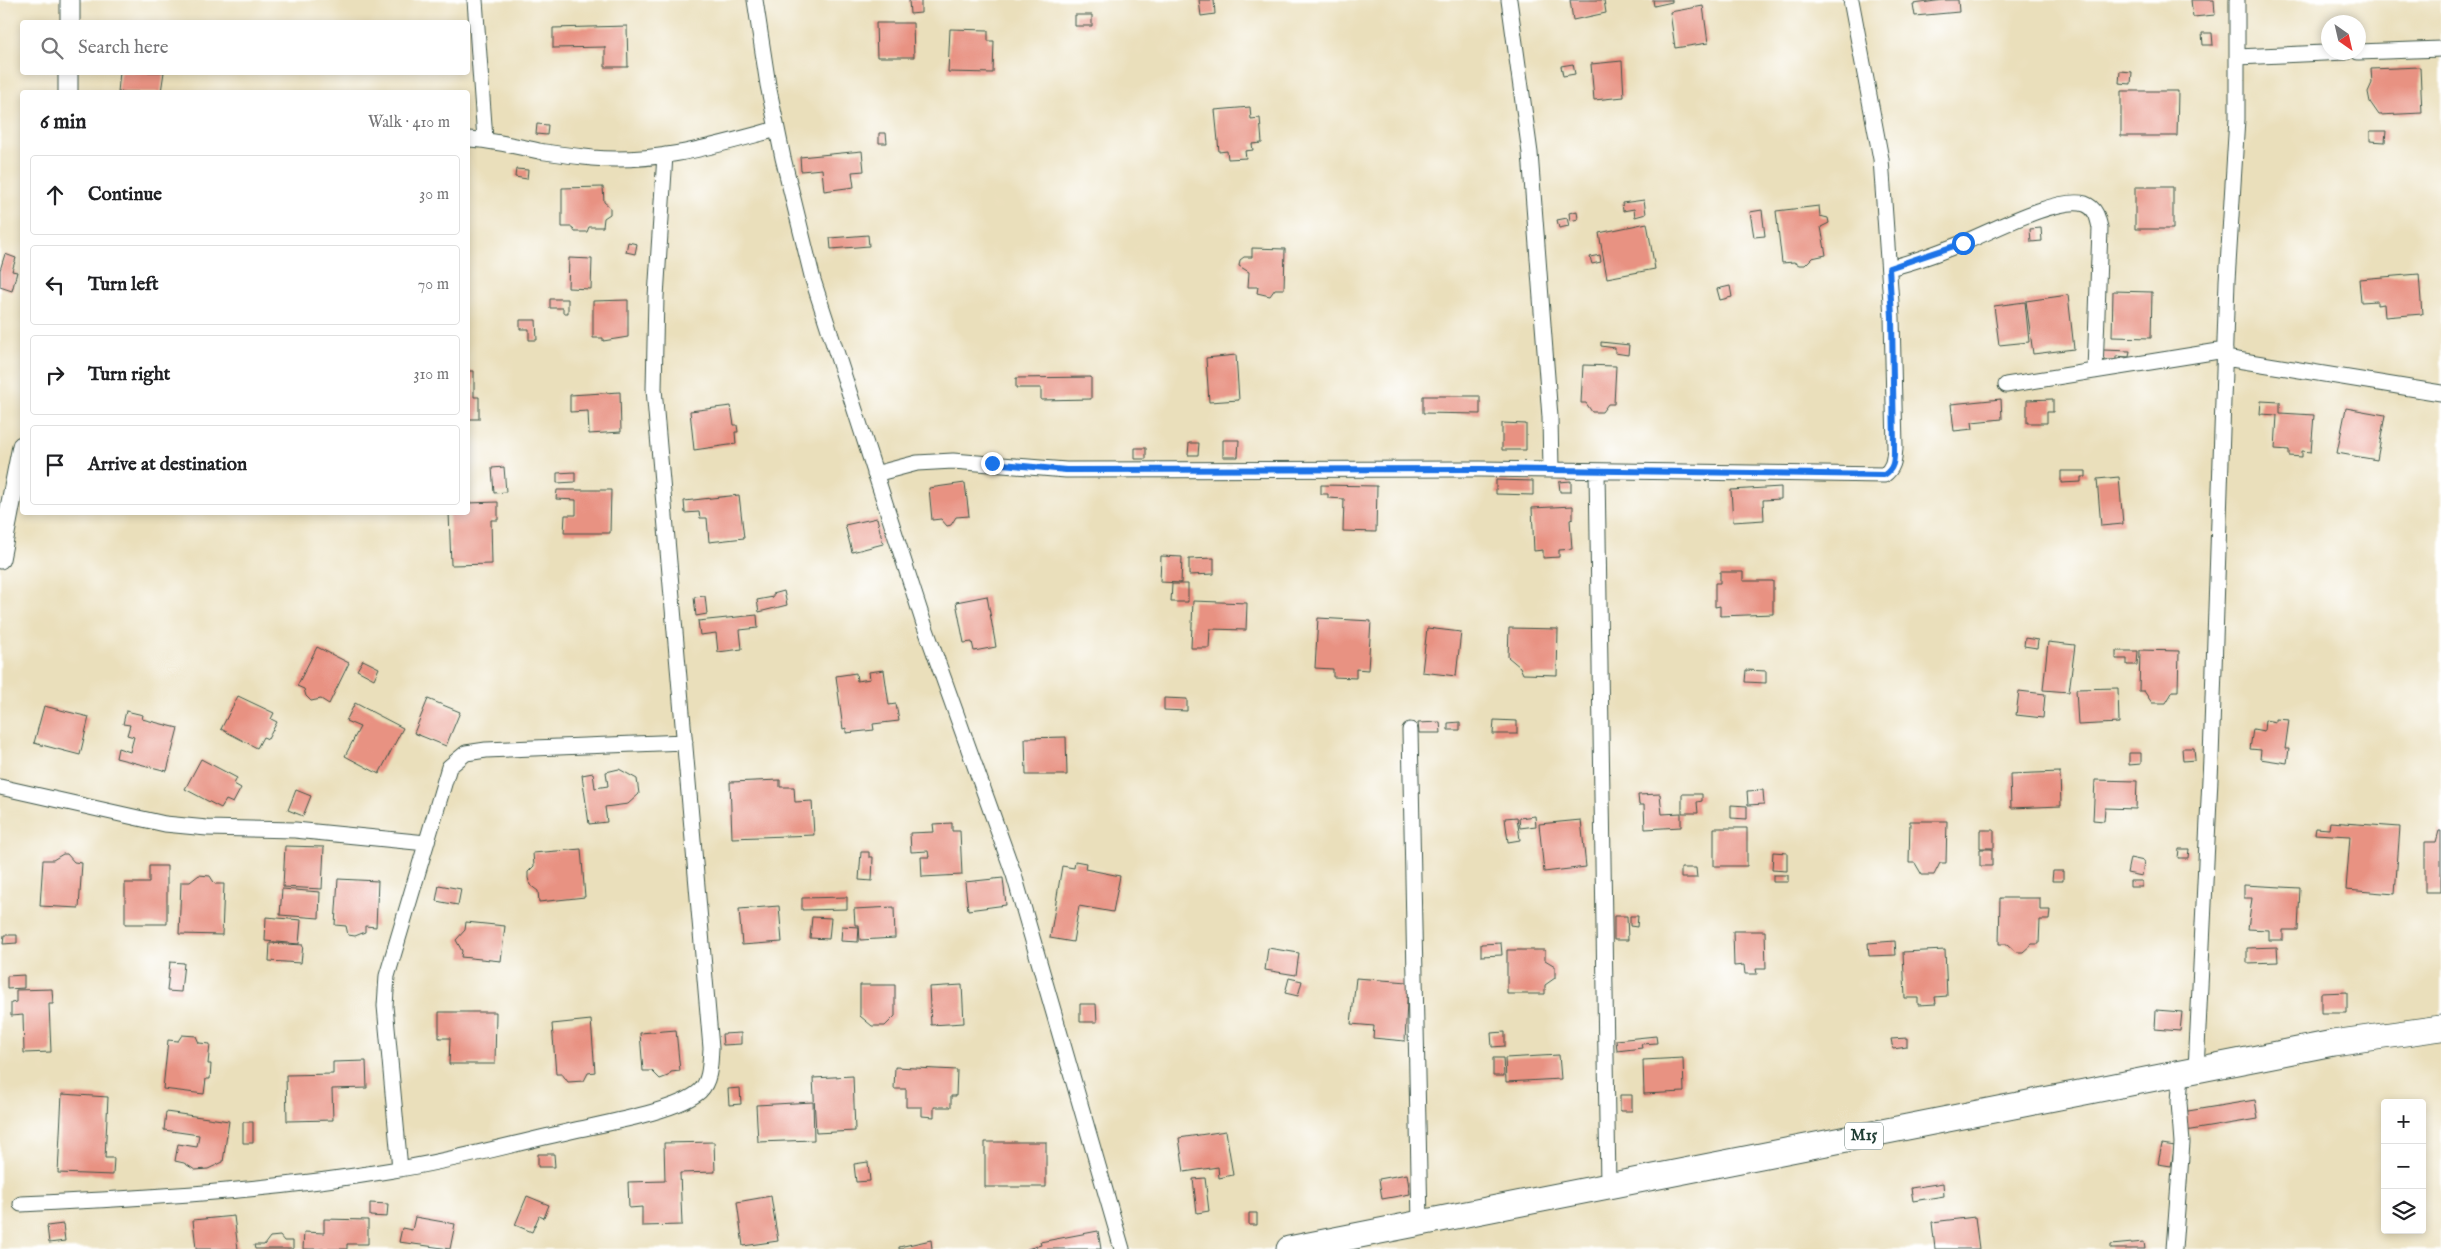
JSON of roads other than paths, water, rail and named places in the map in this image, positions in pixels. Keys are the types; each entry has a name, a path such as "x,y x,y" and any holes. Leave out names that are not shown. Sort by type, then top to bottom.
{"highway":[{"name":"M15","path":"1288,1249 2333,1043 2441,1028"}],"street":[{"path":"70,0 70,20"},
{"path":"475,0 485,139"},
{"path":"755,0 777,129 813,280 924,624 1014,875 1122,1249"},
{"path":"1509,0 1530,153 1550,417 1552,470"},
{"path":"875,474 917,463 952,461 1066,470 1552,470 1884,475 1890,471 1894,464 1892,317 1889,268 1881,159 1851,0"},
{"path":"2174,1249 2182,1143 2179,1102 2189,1072 2211,758 2225,354 2237,119 2237,0"},
{"path":"2366,52 2441,49"},
{"path":"2237,56 2321,53"},
{"path":"68,75 68,90"},
{"path":"470,139 485,139 539,151 594,158 649,158 706,148 777,129"},
{"path":"21,1204 163,1197 268,1188 400,1169 625,1119 672,1106 700,1091 709,1075 711,1048 654,389 656,297 665,155"},
{"path":"1889,268 1963,243 2050,207 2077,204 2092,208 2098,216 2100,228 2095,371"},
{"path":"2006,384 2225,354 2441,393"},
{"path":"0,559 20,456"},
{"path":"1596,471 1608,1186"},
{"path":"1410,730 1420,1223"},
{"path":"400,1169 386,1006 387,976 449,767 466,753 486,750 686,742"},
{"path":"0,787 165,824 207,828 304,830 426,843"}]}
